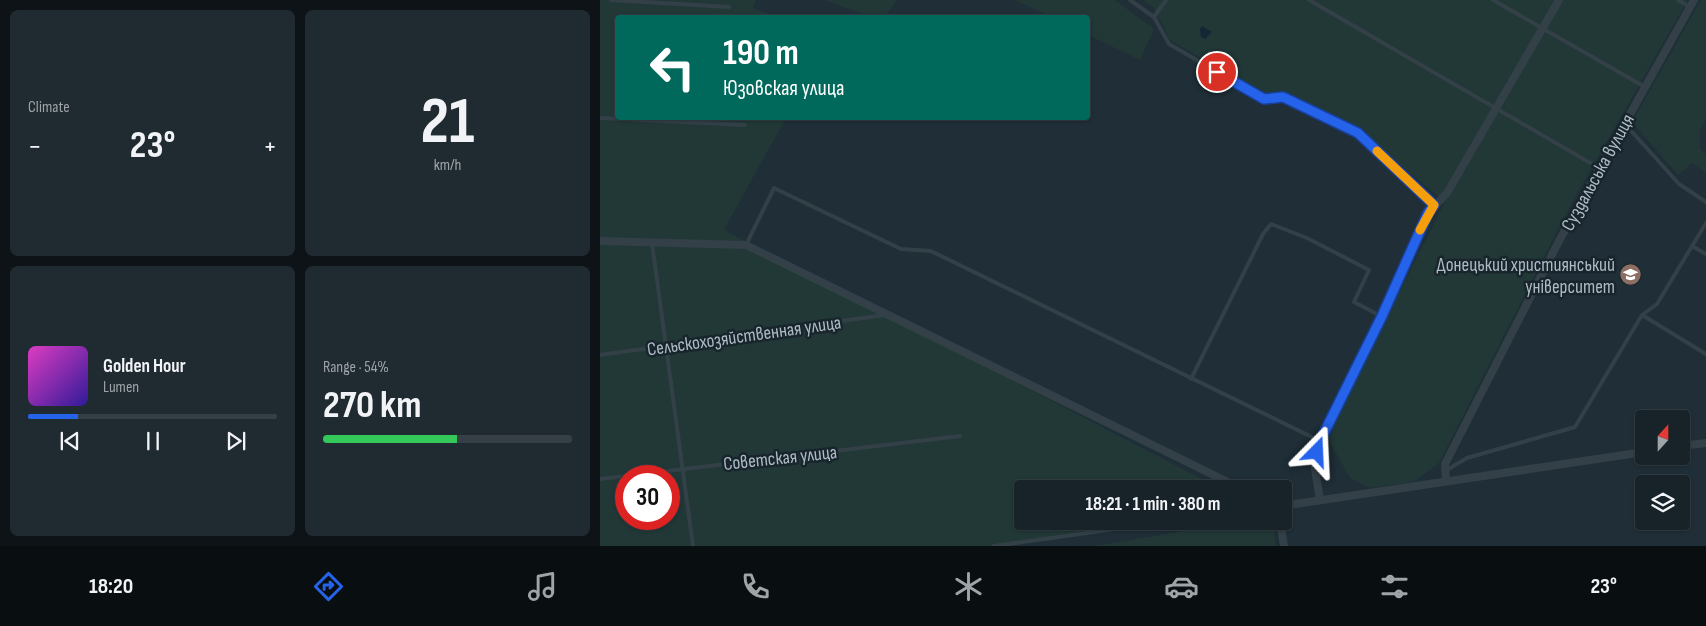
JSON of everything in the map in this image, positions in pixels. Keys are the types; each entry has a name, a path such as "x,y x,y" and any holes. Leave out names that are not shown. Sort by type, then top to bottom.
{"street":[{"path":"1320,500 1314,464 1320,441 1382,316 1428,213 1447,192 1559,0"},
{"name":"Суздальська вулиця","path":"1446,481 1445,464 1449,455 1599,168 1692,4"},
{"path":"600,241 746,245 1224,480"},
{"path":"1690,445 1706,443"},
{"path":"1292,504 1635,453"},
{"path":"1281,530 1284,546"}],"lane":[{"path":"611,0 729,7"},
{"path":"1130,0 1154,17 1169,44 1264,99 1283,97 1358,133 1434,205"},
{"path":"1154,17 1166,0"},
{"path":"1309,0 1599,168"},
{"path":"1493,0 1645,87"},
{"path":"1678,0 1692,4"},
{"path":"600,118 615,119"},
{"path":"641,120 745,125"},
{"path":"1624,123 1679,184 1706,202"},
{"path":"746,245 774,188 901,249 931,252 1320,441"},
{"path":"1445,471 1467,458 1575,427 1642,315 1657,304 1706,223"},
{"path":"1191,379 1263,234 1271,224 1307,238 1369,270 1354,302 1382,316"},
{"path":"652,243 693,546"},
{"path":"1692,246 1706,254"},
{"name":"Сельскохозяйственная улица","path":"600,355 889,314"},
{"path":"1642,315 1706,354"},
{"name":"Советская улица","path":"600,479 960,436"},
{"path":"994,546 1108,530"}],"green space":[{"path":"600,0 756,0 753,8 771,15 615,15 615,120 785,120 724,230 1204,480 1014,480 1014,530 1100,530 1004,546 600,546"},
{"path":"824,0 897,0 886,15 866,15"},
{"path":"1015,0 1115,0 1154,29 1140,60 1090,36 1090,15 1047,15"},
{"path":"1143,0 1688,0 1571,204 1439,463 1414,482 1370,488 1350,478 1326,436 1445,202 1359,131 1285,95 1265,96 1170,40 1154,8"},
{"path":"1701,0 1706,0 1706,118 1700,130 1700,149 1706,154 1706,173 1692,163 1678,175 1632,122"},
{"path":"1189,530 1274,530 1276,546 1094,546"}],"water":[{"path":"1202,26 1212,32 1205,39 1201,37 1200,29"}],"slow traffic":[{"path":"1377,151 1434,205 1420,230"}],"place":[{"name":"Донецький християнський університет","path":"1631,275"}],"route":[{"path":"1217,72 1264,99 1283,97 1358,133 1434,205 1428,213 1382,316 1320,441 1317,452"}]}
